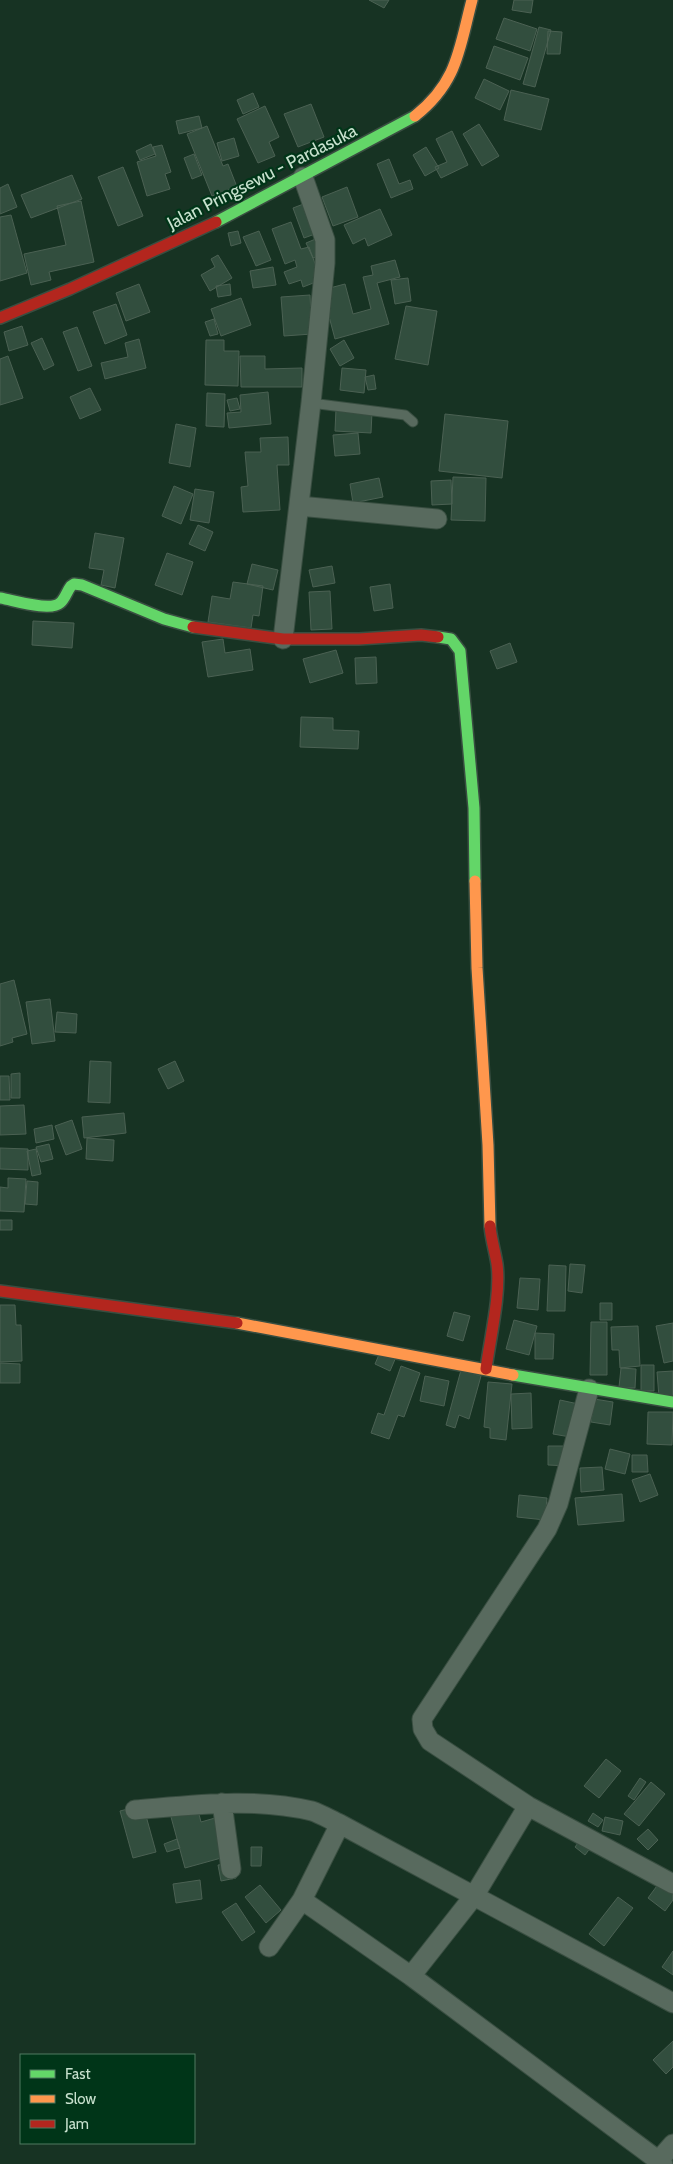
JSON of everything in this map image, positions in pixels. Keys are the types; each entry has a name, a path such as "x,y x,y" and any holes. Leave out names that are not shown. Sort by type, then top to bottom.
{"street":[{"name":"Jalan Pringsewu - Pardasuka","path":"0,318 158,250 303,177 413,117 432,102 442,91 452,72 472,0"},
{"path":"284,639 325,263 325,240 303,177"},
{"path":"299,506 437,520"},
{"path":"0,598 56,606 61,602 68,588 74,584 82,585 180,624 197,628 284,639 359,639 420,635 451,639 460,651 474,808 477,968 488,1145 489,1214 491,1242 496,1265 496,1300 486,1368"},
{"path":"0,1291 250,1325 486,1368 589,1389 673,1402"},
{"path":"589,1389 558,1504 547,1529 422,1720 422,1729 430,1741 528,1806 673,1884"},
{"path":"135,1810 253,1802 312,1812 340,1824 673,2003"},
{"path":"222,1803 231,1869"},
{"path":"411,1976 474,1896 528,1806"},
{"path":"269,1948 302,1900 340,1824"},
{"path":"302,1900 411,1976 661,2162 673,2144"}],"lane":[{"path":"311,403 405,415 413,422"}],"building":[{"path":"369,0 389,0 384,8"},
{"path":"514,0 533,0 531,13 512,10"},
{"path":"504,18 537,29 530,51 496,39"},
{"path":"539,27 551,30 535,87 523,84"},
{"path":"548,31 562,32 560,54 547,54"},
{"path":"494,46 528,58 520,80 486,68"},
{"path":"484,79 509,91 500,110 475,98"},
{"path":"511,90 549,99 541,130 504,120"},
{"path":"253,93 259,107 243,114 237,100"},
{"path":"311,104 324,137 298,147 284,114"},
{"path":"265,106 279,137 269,142 275,156 258,163 237,119"},
{"path":"199,116 202,128 179,134 176,121"},
{"path":"479,124 499,156 482,166 463,134"},
{"path":"207,126 223,166 228,164 237,187 212,196 187,134"},
{"path":"452,131 468,165 441,178 435,167 447,162 436,139"},
{"path":"234,138 239,156 222,161 217,143"},
{"path":"151,144 155,154 140,160 136,151"},
{"path":"162,145 171,172 165,174 170,189 147,196 137,162 156,156 153,147"},
{"path":"426,147 439,168 425,176 413,155"},
{"path":"194,154 202,175 192,179 184,158"},
{"path":"389,159 399,184 410,180 413,189 391,198 377,164"},
{"path":"123,167 143,216 118,226 98,177"},
{"path":"72,175 82,199 31,218 21,195"},
{"path":"8,184 17,207 0,214 0,188"},
{"path":"347,187 358,217 333,226 322,197"},
{"path":"314,200 326,230 304,238 293,208"},
{"path":"81,201 94,262 49,272 51,280 31,285 24,254 66,245 57,206"},
{"path":"380,209 392,235 368,246 365,238 353,244 344,225"},
{"path":"11,215 27,273 0,281 0,217"},
{"path":"291,222 301,249 309,247 321,280 303,287 301,280 289,284 284,272 297,267 295,260 285,264 272,229"},
{"path":"238,231 241,243 231,246 228,233"},
{"path":"259,231 271,260 256,266 243,237"},
{"path":"318,238 325,254 313,258 306,243"},
{"path":"218,255 232,278 210,291 201,275 215,267 211,259"},
{"path":"395,260 400,277 377,283 389,324 335,339 322,290 345,284 353,314 371,309 363,277 373,275 371,266"},
{"path":"273,267 276,285 253,288 250,271"},
{"path":"408,278 411,301 395,304 391,280"},
{"path":"139,284 150,312 126,321 116,293"},
{"path":"230,284 231,295 218,297 216,286"},
{"path":"310,295 312,334 284,336 281,297"},
{"path":"241,298 251,325 221,336 211,309"},
{"path":"116,304 127,335 105,344 93,312"},
{"path":"406,306 437,311 428,365 395,359"},
{"path":"214,319 218,334 210,336 205,322"},
{"path":"22,326 28,345 9,351 4,332"},
{"path":"77,327 92,366 78,371 63,332"},
{"path":"42,338 54,365 44,370 31,343"},
{"path":"139,339 146,368 105,379 101,363 128,357 125,343"},
{"path":"206,340 224,340 224,351 239,351 238,386 205,385"},
{"path":"344,340 354,358 340,366 330,349"},
{"path":"8,356 23,398 0,405 0,359"},
{"path":"240,356 265,356 265,369 302,368 302,387 241,387"},
{"path":"342,368 366,370 364,393 340,390"},
{"path":"374,375 376,389 368,390 365,377"},
{"path":"90,388 101,410 80,419 70,397"},
{"path":"268,392 271,424 229,428 227,413 241,412 240,395"},
{"path":"207,393 225,394 224,427 206,426"},
{"path":"237,398 240,409 230,411 227,400"},
{"path":"336,409 372,412 371,433 335,431"},
{"path":"445,414 508,421 502,478 439,471"},
{"path":"176,424 196,428 190,467 169,463"},
{"path":"358,433 360,454 335,456 333,435"},
{"path":"288,437 289,465 277,465 280,510 243,512 241,487 248,486 245,452 261,452 260,438"},
{"path":"453,477 486,478 485,521 451,520"},
{"path":"379,478 383,497 353,503 350,484"},
{"path":"451,480 452,504 432,505 431,481"},
{"path":"174,486 193,494 181,524 162,516"},
{"path":"195,489 214,492 209,523 190,520"},
{"path":"198,525 213,532 205,551 189,544"},
{"path":"95,533 124,538 115,588 101,585 104,570 89,568"},
{"path":"167,553 193,562 182,595 155,585"},
{"path":"252,564 278,570 273,590 247,584"},
{"path":"332,566 335,583 313,587 309,570"},
{"path":"233,582 263,586 259,616 253,615 251,628 208,622 212,596 230,599"},
{"path":"390,584 393,608 374,611 370,587"},
{"path":"330,591 332,629 311,630 309,592"},
{"path":"33,621 74,623 72,648 32,645"},
{"path":"223,639 225,653 250,649 253,670 208,677 202,642"},
{"path":"510,643 517,662 497,669 490,651"},
{"path":"336,650 343,673 310,683 303,659"},
{"path":"376,657 377,683 356,684 355,658"},
{"path":"301,717 333,718 333,730 359,731 358,749 300,747"},
{"path":"14,980 27,1034 12,1038 13,1042 0,1046 0,984"},
{"path":"50,999 55,1041 32,1044 26,1002"},
{"path":"57,1012 77,1014 76,1033 55,1032"},
{"path":"90,1061 111,1062 110,1103 88,1102"},
{"path":"175,1061 184,1081 168,1089 158,1069"},
{"path":"20,1073 20,1098 11,1098 11,1074"},
{"path":"0,1076 9,1076 10,1100 0,1100"},
{"path":"24,1105 26,1134 0,1135 0,1106"},
{"path":"124,1113 126,1133 84,1138 82,1117"},
{"path":"72,1120 82,1149 66,1155 55,1126"},
{"path":"52,1125 54,1139 36,1143 34,1129"},
{"path":"87,1138 114,1140 113,1161 86,1159"},
{"path":"49,1144 53,1159 41,1162 36,1147"},
{"path":"0,1148 28,1149 28,1170 0,1169"},
{"path":"36,1149 41,1174 32,1176 27,1151"},
{"path":"8,1178 26,1179 24,1212 0,1211 0,1187 8,1188"},
{"path":"27,1181 38,1182 37,1205 25,1204"},
{"path":"0,1220 12,1220 12,1230 0,1230"},
{"path":"570,1264 585,1265 582,1293 568,1291"},
{"path":"549,1265 566,1266 565,1311 547,1311"},
{"path":"520,1278 540,1279 538,1310 517,1308"},
{"path":"600,1303 612,1303 612,1320 600,1320"},
{"path":"0,1305 15,1305 16,1325 21,1325 22,1361 0,1362"},
{"path":"454,1312 470,1316 463,1341 447,1336"},
{"path":"514,1320 537,1326 529,1355 506,1349"},
{"path":"591,1322 607,1322 607,1375 590,1375"},
{"path":"673,1323 673,1361 664,1363 656,1326"},
{"path":"638,1326 640,1366 620,1368 619,1350 612,1350 611,1327"},
{"path":"535,1333 554,1334 553,1359 535,1359"},
{"path":"381,1350 396,1357 390,1371 375,1364"},
{"path":"0,1363 20,1364 20,1383 0,1383"},
{"path":"641,1365 654,1365 654,1391 641,1391"},
{"path":"401,1366 420,1373 404,1417 398,1415 389,1439 371,1433 378,1413 384,1415"},
{"path":"621,1368 636,1369 635,1388 619,1387"},
{"path":"461,1370 481,1376 469,1419 459,1415 455,1428 446,1425"},
{"path":"673,1371 673,1396 659,1397 657,1372"},
{"path":"425,1376 449,1381 444,1406 420,1401"},
{"path":"488,1382 512,1384 506,1440 490,1438 490,1428 484,1427"},
{"path":"531,1393 532,1428 512,1429 511,1394"},
{"path":"594,1399 613,1402 610,1425 591,1422"},
{"path":"560,1400 583,1405 576,1438 553,1434"},
{"path":"648,1412 673,1412 672,1445 647,1444"},
{"path":"548,1446 569,1446 569,1466 548,1465"},
{"path":"610,1449 630,1454 625,1474 605,1469"},
{"path":"632,1455 647,1455 648,1472 632,1472"},
{"path":"602,1467 604,1490 581,1492 580,1468"},
{"path":"650,1474 658,1495 640,1502 632,1480"},
{"path":"622,1494 624,1521 578,1525 575,1498"},
{"path":"519,1495 547,1498 545,1520 517,1517"},
{"path":"606,1759 621,1771 599,1798 584,1786"},
{"path":"640,1778 646,1782 634,1800 628,1796"},
{"path":"651,1782 665,1794 639,1826 624,1814"},
{"path":"195,1799 201,1822 222,1816 232,1855 185,1868 168,1806"},
{"path":"143,1805 156,1852 133,1858 120,1811"},
{"path":"593,1813 603,1820 598,1827 588,1821"},
{"path":"605,1817 623,1821 620,1835 602,1831"},
{"path":"648,1829 658,1840 648,1850 637,1839"},
{"path":"587,1831 597,1839 585,1855 575,1847"},
{"path":"177,1839 180,1848 167,1852 164,1844"},
{"path":"251,1847 262,1847 261,1866 251,1866"},
{"path":"234,1863 236,1878 221,1881 218,1865"},
{"path":"662,1879 673,1887 673,1900 665,1911 648,1898"},
{"path":"200,1880 202,1899 176,1903 173,1884"},
{"path":"260,1885 281,1910 266,1923 245,1897"},
{"path":"618,1897 633,1908 604,1946 589,1934"},
{"path":"236,1903 255,1932 242,1941 222,1912"},
{"path":"673,1951 673,1975 662,1967"},
{"path":"673,2041 673,2067 666,2074 653,2060"}],"traffic: fast":[{"path":"216,222 415,116"},
{"path":"0,598 31,605 55,605 62,601 71,586 74,584 82,585 164,619 193,627"},
{"path":"438,637 451,639 460,651 474,808 475,881"},
{"path":"513,1375 673,1402"}],"traffic: slow":[{"path":"415,116 429,103 449,77 460,49 472,0"},
{"path":"475,881 477,968 488,1145 490,1226"},
{"path":"237,1323 513,1375"}],"traffic: jam":[{"path":"0,318 70,289 216,222"},
{"path":"193,627 283,639 359,639 421,635 438,637"},
{"path":"486,1369 498,1289 497,1264 490,1226"},
{"path":"0,1291 237,1323"}]}
